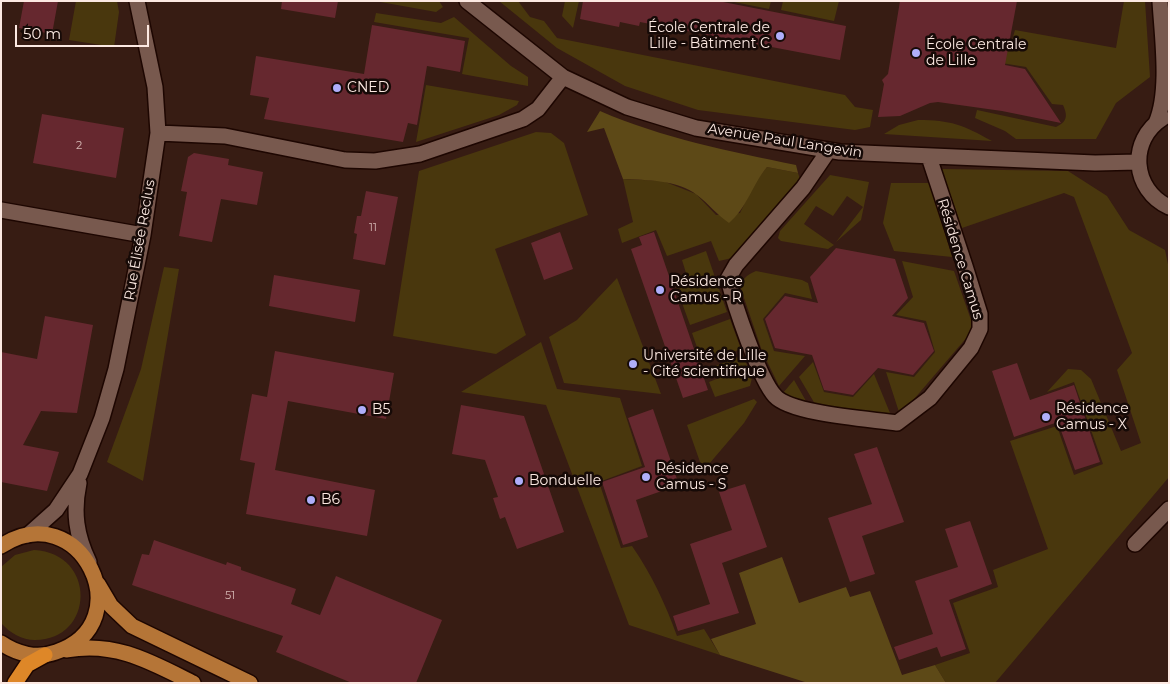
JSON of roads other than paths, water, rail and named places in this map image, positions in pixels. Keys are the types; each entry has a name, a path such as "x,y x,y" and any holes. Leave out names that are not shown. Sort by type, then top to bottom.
{"highway":[{"path":"15,683 27,664 51,653"}],"main road":[{"path":"11,540 51,536 65,541 78,549 111,606 132,626 250,683"},
{"path":"51,653 75,642 89,627 97,608 94,574"},
{"path":"1,643 24,654 51,653 81,647 109,648 138,657 193,683"}],"street":[{"name":"Rue Élisée Reclus","path":"11,540 56,510 80,474 100,425 112,383 143,235 158,133 155,87 136,1"},
{"name":"Avenue Paul Langevin","path":"467,1 563,77 627,107 696,128 829,150 929,157 1095,163 1138,162"},
{"path":"1160,1 1164,90 1162,119 1142,140 1138,162 1146,189 1158,201 1169,207"},
{"path":"158,133 225,136 345,160 391,160 420,154 523,119 538,109 563,77"},
{"name":"Résidence Camus","path":"829,150 803,188 736,266 728,279 763,378 775,397 804,410 897,423 930,398 967,353 980,329 980,314 966,266 929,157"},
{"path":"1,210 143,235"},
{"name":"Rue Élisée Reclus","path":"80,474 76,496 75,519 82,546 94,574"},
{"path":"1135,544 1169,508"}],"place":[{"name":"École Centrale de Lille - Bâtiment C","path":"780,36"},
{"name":"École Centrale de Lille","path":"916,53"},
{"name":"CNED","path":"337,88"},
{"name":"Résidence Camus - R","path":"660,290"},
{"name":"Université de Lille ‐ Cité scientifique","path":"633,364"},
{"name":"B5","path":"362,410"},
{"name":"Résidence Camus - X","path":"1046,417"},
{"name":"Résidence Camus - S","path":"646,477"},
{"name":"Bonduelle","path":"519,481"},
{"name":"B6","path":"311,500"}]}
